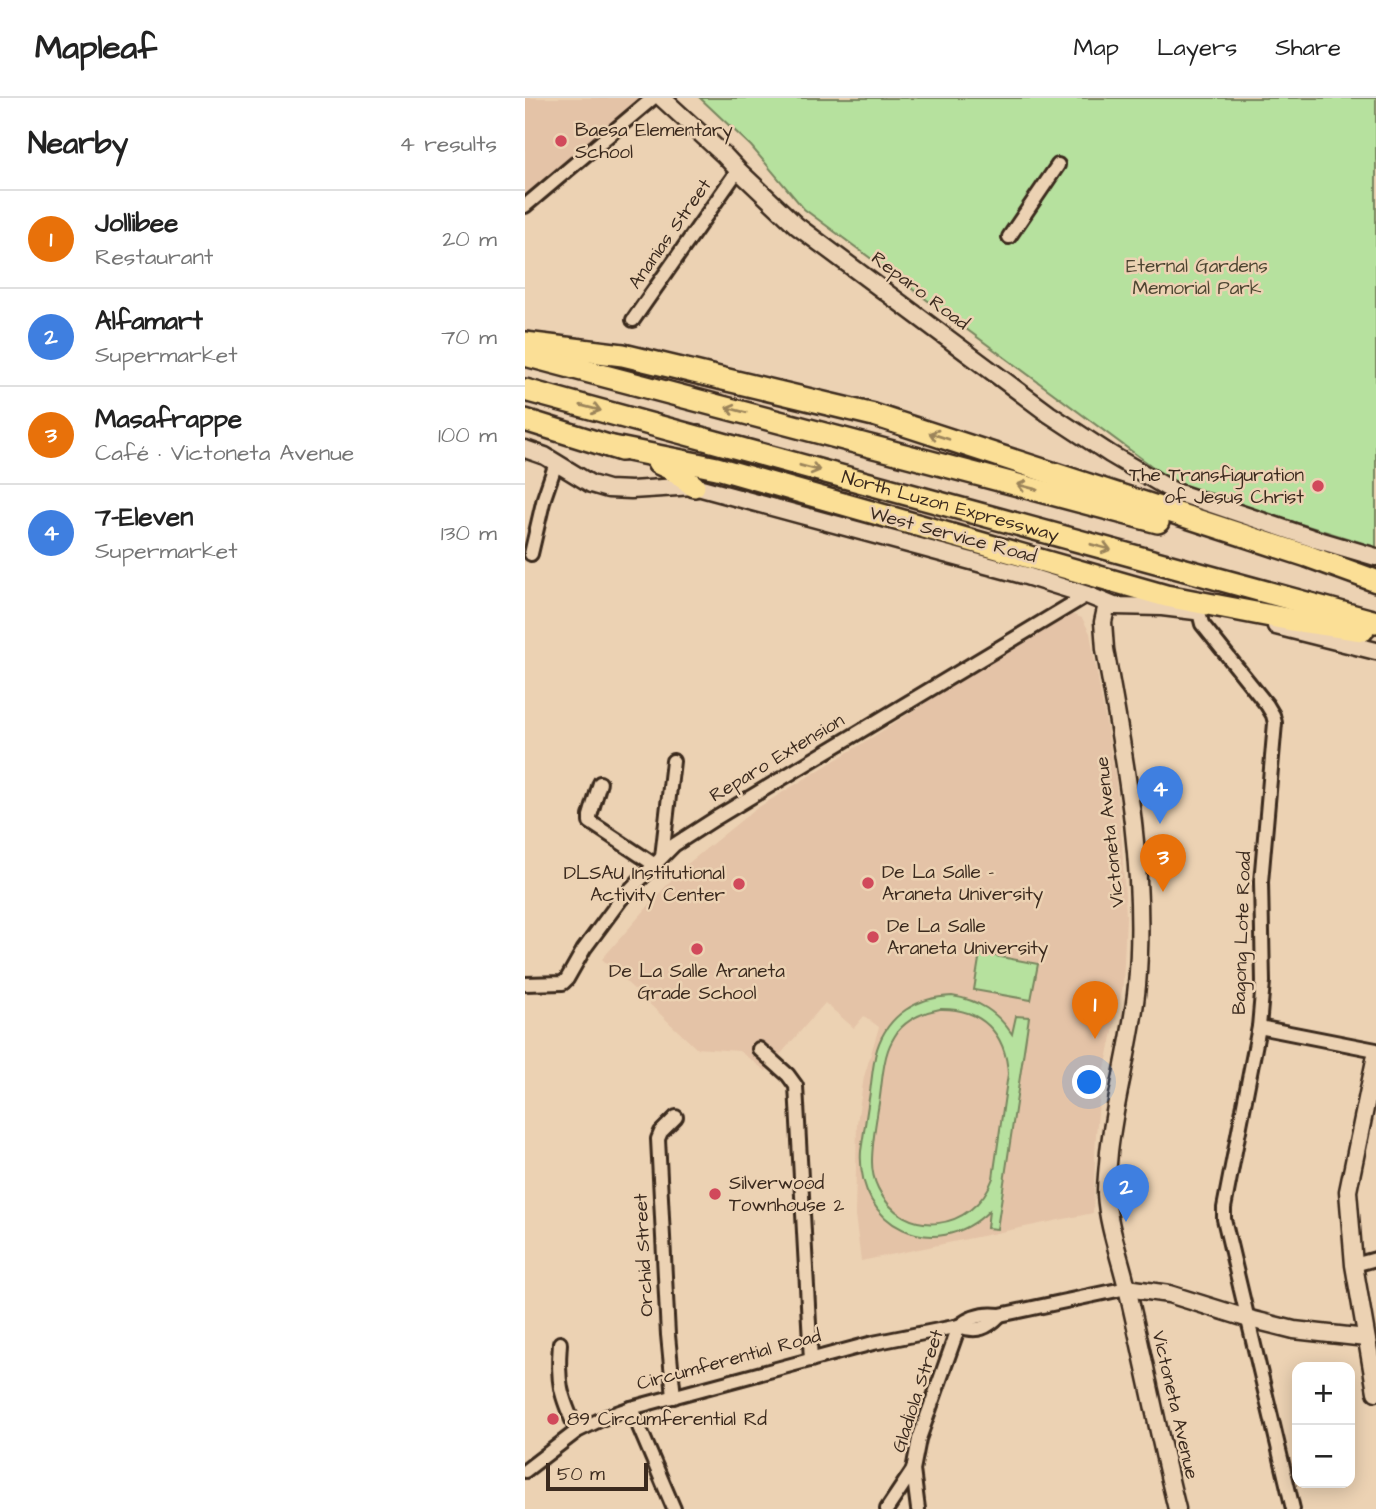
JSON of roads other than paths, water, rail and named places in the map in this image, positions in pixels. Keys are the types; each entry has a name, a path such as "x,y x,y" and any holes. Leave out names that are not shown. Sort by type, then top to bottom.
{"highway":[{"path":"525,343 623,355 874,415 1294,551 1376,582"},
{"name":"North Luzon Expressway","path":"525,355 1131,514 1376,582"},
{"name":"North Luzon Expressway","path":"525,390 1376,622"},
{"path":"525,420 647,458 673,470 694,486"},
{"path":"608,446 717,468 1166,596 1291,620 1376,632"}],"street":[{"path":"525,206 653,98"},
{"name":"Reparo Road","path":"662,98 797,226 1049,414 1110,454 1173,491 1376,557"},
{"path":"1009,237 1058,165"},
{"name":"Ananias Street","path":"633,320 738,170"},
{"name":"West Service Road","path":"525,449 544,456 591,484 608,489 694,486 1023,575 1114,606 1162,607 1199,612 1280,627 1376,651"},
{"path":"531,554 544,498 556,463"},
{"name":"Reparo Extension","path":"525,984 563,983 584,948 621,899 674,845 1087,595"},
{"name":"Victoneta Avenue","path":"1107,604 1103,622 1105,649 1132,809 1139,882 1137,984 1132,1026 1111,1132 1106,1193 1108,1215 1128,1288 1177,1509"},
{"name":"Bagong Lote Road","path":"1199,612 1202,624 1267,705 1275,723 1261,882 1263,982 1259,1027 1224,1209 1246,1318 1293,1509"},
{"path":"600,783 590,822 658,861 673,761"},
{"path":"1259,1027 1375,1059 1348,1191 1354,1265 1376,1392"},
{"path":"759,1049 796,1086 811,1360"},
{"name":"Orchid Street","path":"674,1397 668,1335 658,1139 661,1132 676,1117"},
{"path":"1354,1265 1376,1259"},
{"name":"Circumferential Road","path":"525,1471 577,1431 631,1408 873,1343 959,1326 970,1330 990,1326 1000,1315 1128,1288 1169,1294 1294,1330 1366,1338"},
{"name":"Gladiola Street","path":"918,1509 913,1469 923,1425 959,1326"},
{"path":"560,1343 558,1380 577,1431"},
{"path":"631,1408 674,1509"},
{"path":"887,1509 913,1469"}],"place":[{"name":"Baesa Elementary School","path":"561,141"},
{"name":"The Transfiguration of Jesus Christ","path":"1318,486"},
{"name":"7-Eleven","path":"1160,824"},
{"name":"De La Salle - Araneta University","path":"868,883"},
{"name":"DLSAU Institutional Activity Center","path":"739,884"},
{"name":"Masafrappe","path":"1163,892"},
{"name":"De La Salle Araneta University","path":"873,937"},
{"name":"De La Salle Araneta Grade School","path":"697,949"},
{"name":"Jollibee","path":"1095,1039"},
{"name":"Silverwood Townhouse 2","path":"715,1194"},
{"name":"Alfamart","path":"1126,1222"},
{"name":"89 Circumferential Rd","path":"553,1419"}],"park label":[{"name":"Eternal Gardens Memorial Park","path":"1197,277"}]}
